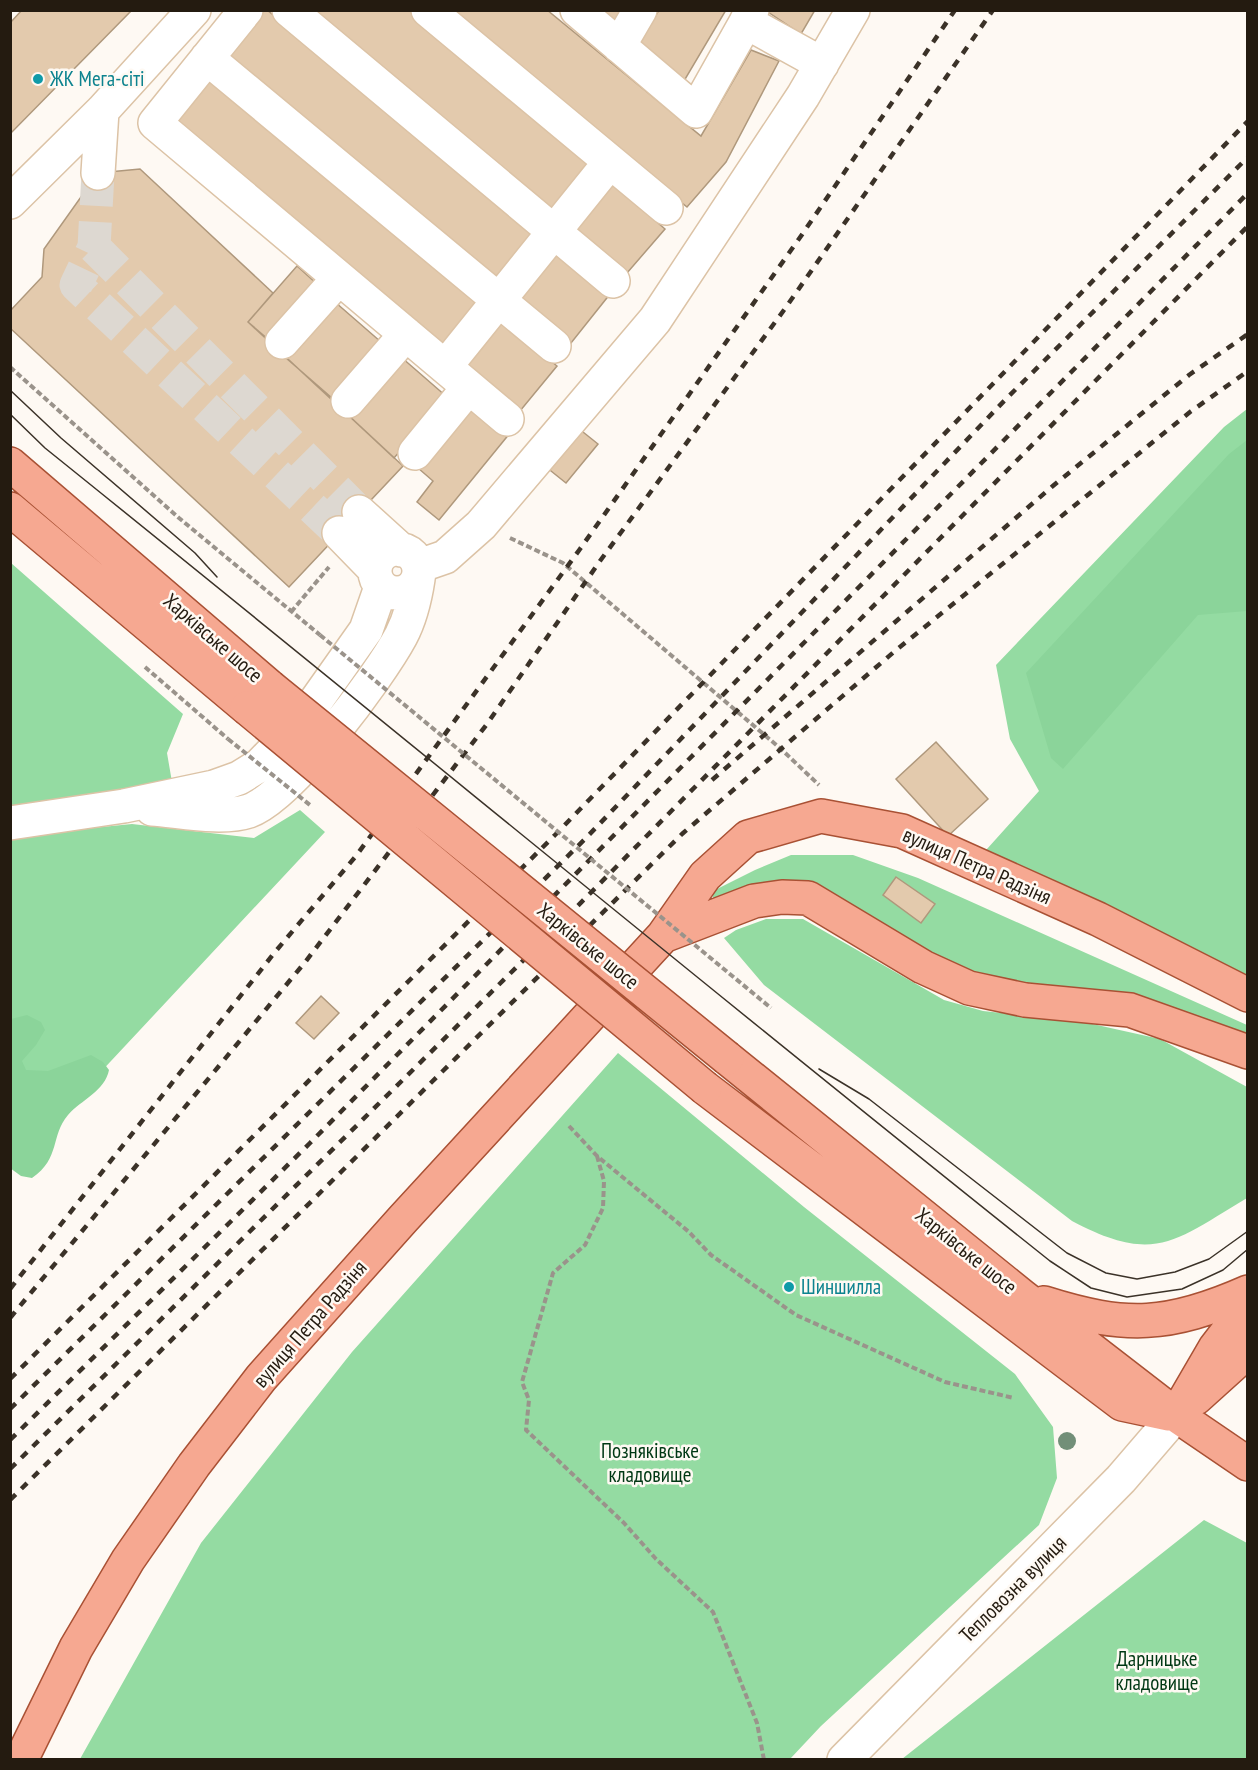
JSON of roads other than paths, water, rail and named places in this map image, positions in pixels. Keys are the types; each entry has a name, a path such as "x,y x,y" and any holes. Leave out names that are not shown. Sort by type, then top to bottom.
{"main road":[{"name":"Харківське шосе","path":"10,464 258,698 705,1088 1122,1404 1176,1415"},
{"name":"Харківське шосе","path":"10,509 727,1058 1022,1296 1176,1415 1248,1464"},
{"name":"вулиця Петра Радзіня","path":"21,1760 76,1648 128,1560 194,1465 261,1378 411,1210 663,936 705,876 748,837 821,816 902,831 1098,919 1248,995"},
{"name":"вулиця Петра Радзіня","path":"663,936 754,901 782,897 808,898 923,967 969,988 1025,1000 1130,1010 1248,1052"},
{"path":"1022,1296 1089,1317 1139,1322 1195,1313 1248,1292"},
{"path":"1176,1415 1215,1348 1248,1305"},
{"path":"1176,1415 1248,1351"}],"street":[{"path":"10,201 102,111 194,10"},
{"path":"246,10 155,123 507,419"},
{"path":"289,10 613,281"},
{"path":"428,10 666,208"},
{"path":"577,10 696,111 749,16 822,64"},
{"path":"619,46 640,10"},
{"path":"413,565 411,589 399,594 378,579 345,535 413,565 445,557 481,525 655,320 822,64 853,10"},
{"path":"207,58 554,346"},
{"path":"98,173 102,111"},
{"path":"415,453 457,377 610,162"},
{"path":"282,342 339,278"},
{"path":"348,401 406,334"},
{"path":"124,806 225,813 248,811 282,790 346,716 401,636 413,611 413,565"},
{"path":"10,823 124,806 214,787 239,778 260,765 301,722 366,630 378,579"},
{"name":"Тепловозна вулиця","path":"844,1760 1121,1479 1176,1415"}],"tunnel":[{"path":"98,173 94,247 76,285 339,533"},
{"path":"94,247 359,512"}],"tram line":[{"path":"10,390 61,438 195,553 217,577"},
{"path":"10,414 45,448 1050,1261 1091,1288 1127,1297 1182,1289 1223,1270 1248,1249"},
{"path":"819,1069 869,1099 1067,1253 1106,1273 1137,1279 1175,1272 1209,1259 1248,1231"}],"railway":[{"path":"10,1289 275,952 356,856 580,549 801,236 955,10"},
{"path":"10,1318 306,961 487,724 600,561 784,310 993,10"},
{"path":"10,1379 555,835 1248,121"},
{"path":"10,1409 586,838 1005,400 1248,157"},
{"path":"10,1440 310,1143 1248,193"},
{"path":"10,1469 553,931 1248,226"},
{"path":"712,780 1054,485 1189,375 1248,334"},
{"path":"10,1500 682,834 895,651 1190,412 1248,371"}],"place":[{"name":"ЖК Мега-сіті","path":"38,79"},
{"name":"Шиншилла","path":"789,1287"}],"park label":[{"name":"Позняківське кладовище","path":"650,1463"},
{"name":"Дарницьке кладовище","path":"1157,1671"}]}
